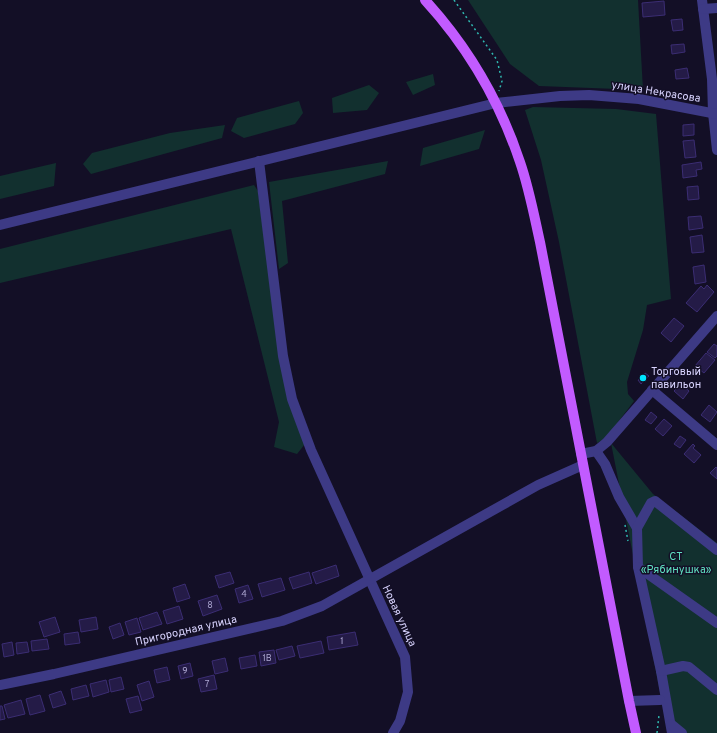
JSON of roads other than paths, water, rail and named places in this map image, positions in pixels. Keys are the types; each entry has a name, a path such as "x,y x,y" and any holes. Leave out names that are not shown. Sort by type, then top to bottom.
{"main road":[{"path":"425,0 445,22 463,48 496,103 510,135 531,201 636,733"}],"street":[{"path":"717,8 703,5 712,79 717,150"},
{"name":"улица Некрасова","path":"0,225 496,103 560,96 589,95 639,99 715,114"},
{"name":"Новая улица","path":"260,161 283,356 292,398 311,450 405,656 408,692 400,721 393,733"},
{"path":"581,454 596,451 607,442 717,316"},
{"path":"652,390 717,445"},
{"path":"596,451 605,464 619,497 637,528 638,567 661,671 671,728 682,733"},
{"name":"Пригородная улица","path":"0,685 54,674 282,621 322,606 538,485 583,465"},
{"path":"637,528 651,503 655,501 717,550"},
{"path":"638,567 717,622"},
{"path":"661,671 683,666 689,667 717,690"},
{"path":"629,701 660,700"}],"place":[{"name":"Торговый павильон","path":"643,378"}],"park label":[{"name":"СТ «Рябинушка»","path":"676,563"}]}
